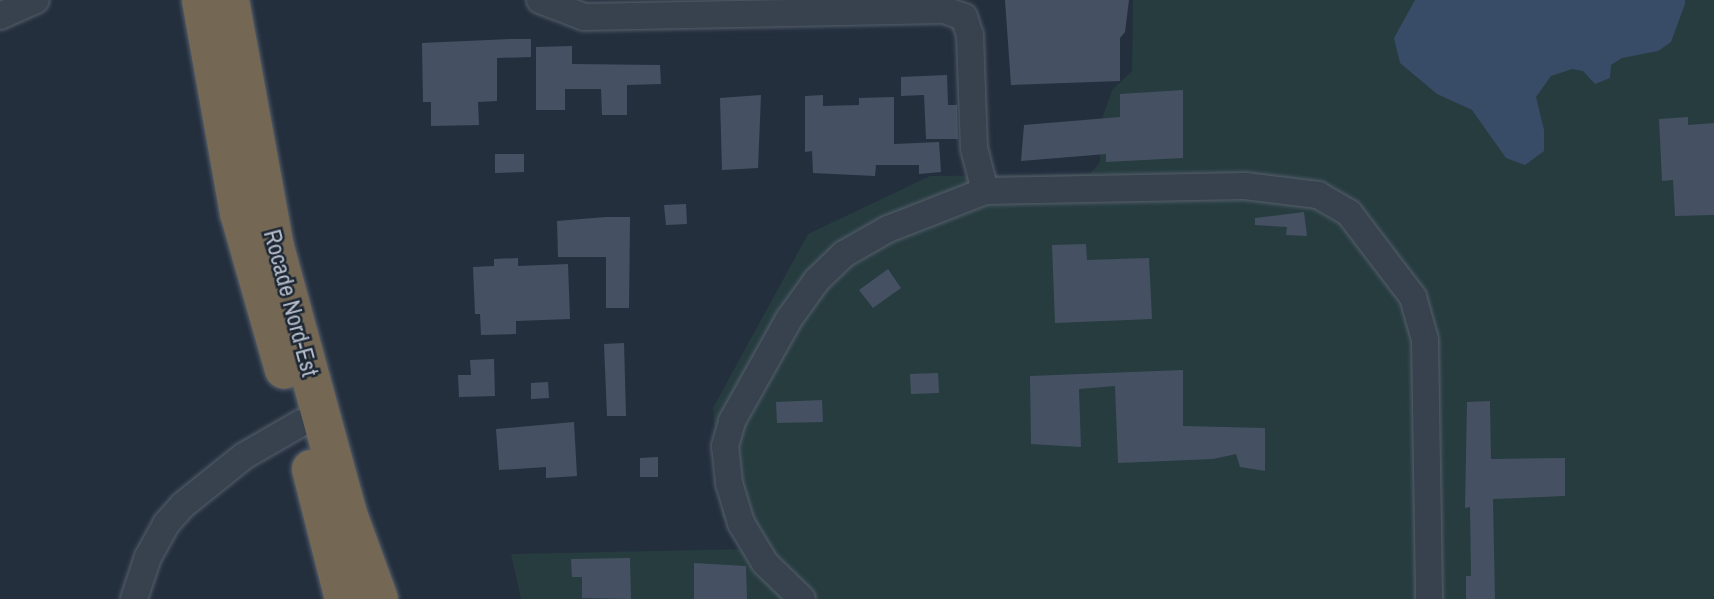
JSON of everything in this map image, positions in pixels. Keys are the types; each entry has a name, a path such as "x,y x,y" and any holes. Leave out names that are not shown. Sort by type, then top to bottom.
{"highway":[{"name":"Rocade Nord-Est","path":"201,0 239,213 265,312 301,422 344,599"},
{"name":"Rocade Nord-Est","path":"230,0 275,247 348,514 379,599"}],"street":[{"path":"540,0 584,17 944,10 964,17 970,35 974,148 985,191"},
{"path":"0,16 30,1"},
{"path":"802,599 765,563 741,523 729,483 725,446 732,421 789,319 817,279 844,254 888,229 985,191 1245,186 1318,195 1349,213 1413,297 1421,317 1429,599"},
{"path":"134,599 148,557 166,524 183,505 244,456 301,422"}],"green space":[{"path":"1133,0 1714,0 1714,599 521,599 511,554 750,549 722,517 713,408 808,234 930,176 1090,174 1100,162 1101,122 1112,90 1132,71"}],"water":[{"path":"1415,0 1685,0 1685,4 1671,42 1658,51 1622,58 1611,65 1610,78 1595,84 1583,71 1572,69 1551,76 1536,97 1544,130 1544,151 1525,165 1506,158 1472,110 1437,94 1400,63 1394,38"}],"building":[{"path":"1005,0 1129,0 1125,32 1120,38 1120,81 1011,85"},
{"path":"531,39 531,57 497,58 497,101 478,102 479,125 431,126 431,102 423,102 422,43"},
{"path":"572,46 572,64 660,65 661,84 627,85 627,115 602,115 601,89 565,89 565,110 536,110 536,47"},
{"path":"947,75 948,105 957,105 958,139 926,139 924,95 901,96 901,77"},
{"path":"1183,90 1183,158 1106,162 1106,154 1021,161 1024,125 1120,117 1120,94"},
{"path":"761,95 758,168 722,170 720,98"},
{"path":"823,95 823,106 859,105 859,98 894,97 894,144 939,142 941,172 919,174 919,165 876,165 875,176 813,173 812,151 805,152 805,96"},
{"path":"1688,117 1688,125 1714,123 1714,215 1675,216 1673,180 1662,181 1659,119"},
{"path":"495,154 524,154 524,172 495,173"},
{"path":"686,204 687,224 666,225 664,205"},
{"path":"1304,212 1307,236 1286,235 1287,227 1255,225 1255,218"},
{"path":"630,217 629,308 606,308 606,257 558,257 557,221"},
{"path":"1086,244 1087,260 1149,258 1152,319 1055,323 1052,245"},
{"path":"518,258 518,266 568,264 570,319 516,321 516,334 481,335 480,314 475,314 473,267 494,266 494,259"},
{"path":"888,269 901,288 873,308 859,290"},
{"path":"624,343 626,416 607,416 604,344"},
{"path":"494,359 495,396 459,397 458,375 471,375 470,360"},
{"path":"1183,370 1183,426 1265,428 1265,471 1240,467 1236,454 1213,459 1118,463 1115,386 1079,389 1081,447 1031,444 1030,376"},
{"path":"938,373 939,393 911,394 910,374"},
{"path":"548,382 549,398 531,399 531,383"},
{"path":"822,400 823,422 777,423 776,402"},
{"path":"1490,401 1491,459 1565,458 1565,496 1493,499 1495,599 1466,599 1466,576 1471,576 1470,507 1465,508 1467,402"},
{"path":"574,422 577,476 546,478 546,467 499,470 496,429"},
{"path":"658,457 658,477 640,477 640,458"},
{"path":"630,558 631,599 582,598 582,577 572,577 571,559"},
{"path":"694,563 746,566 747,599 694,599"}]}
